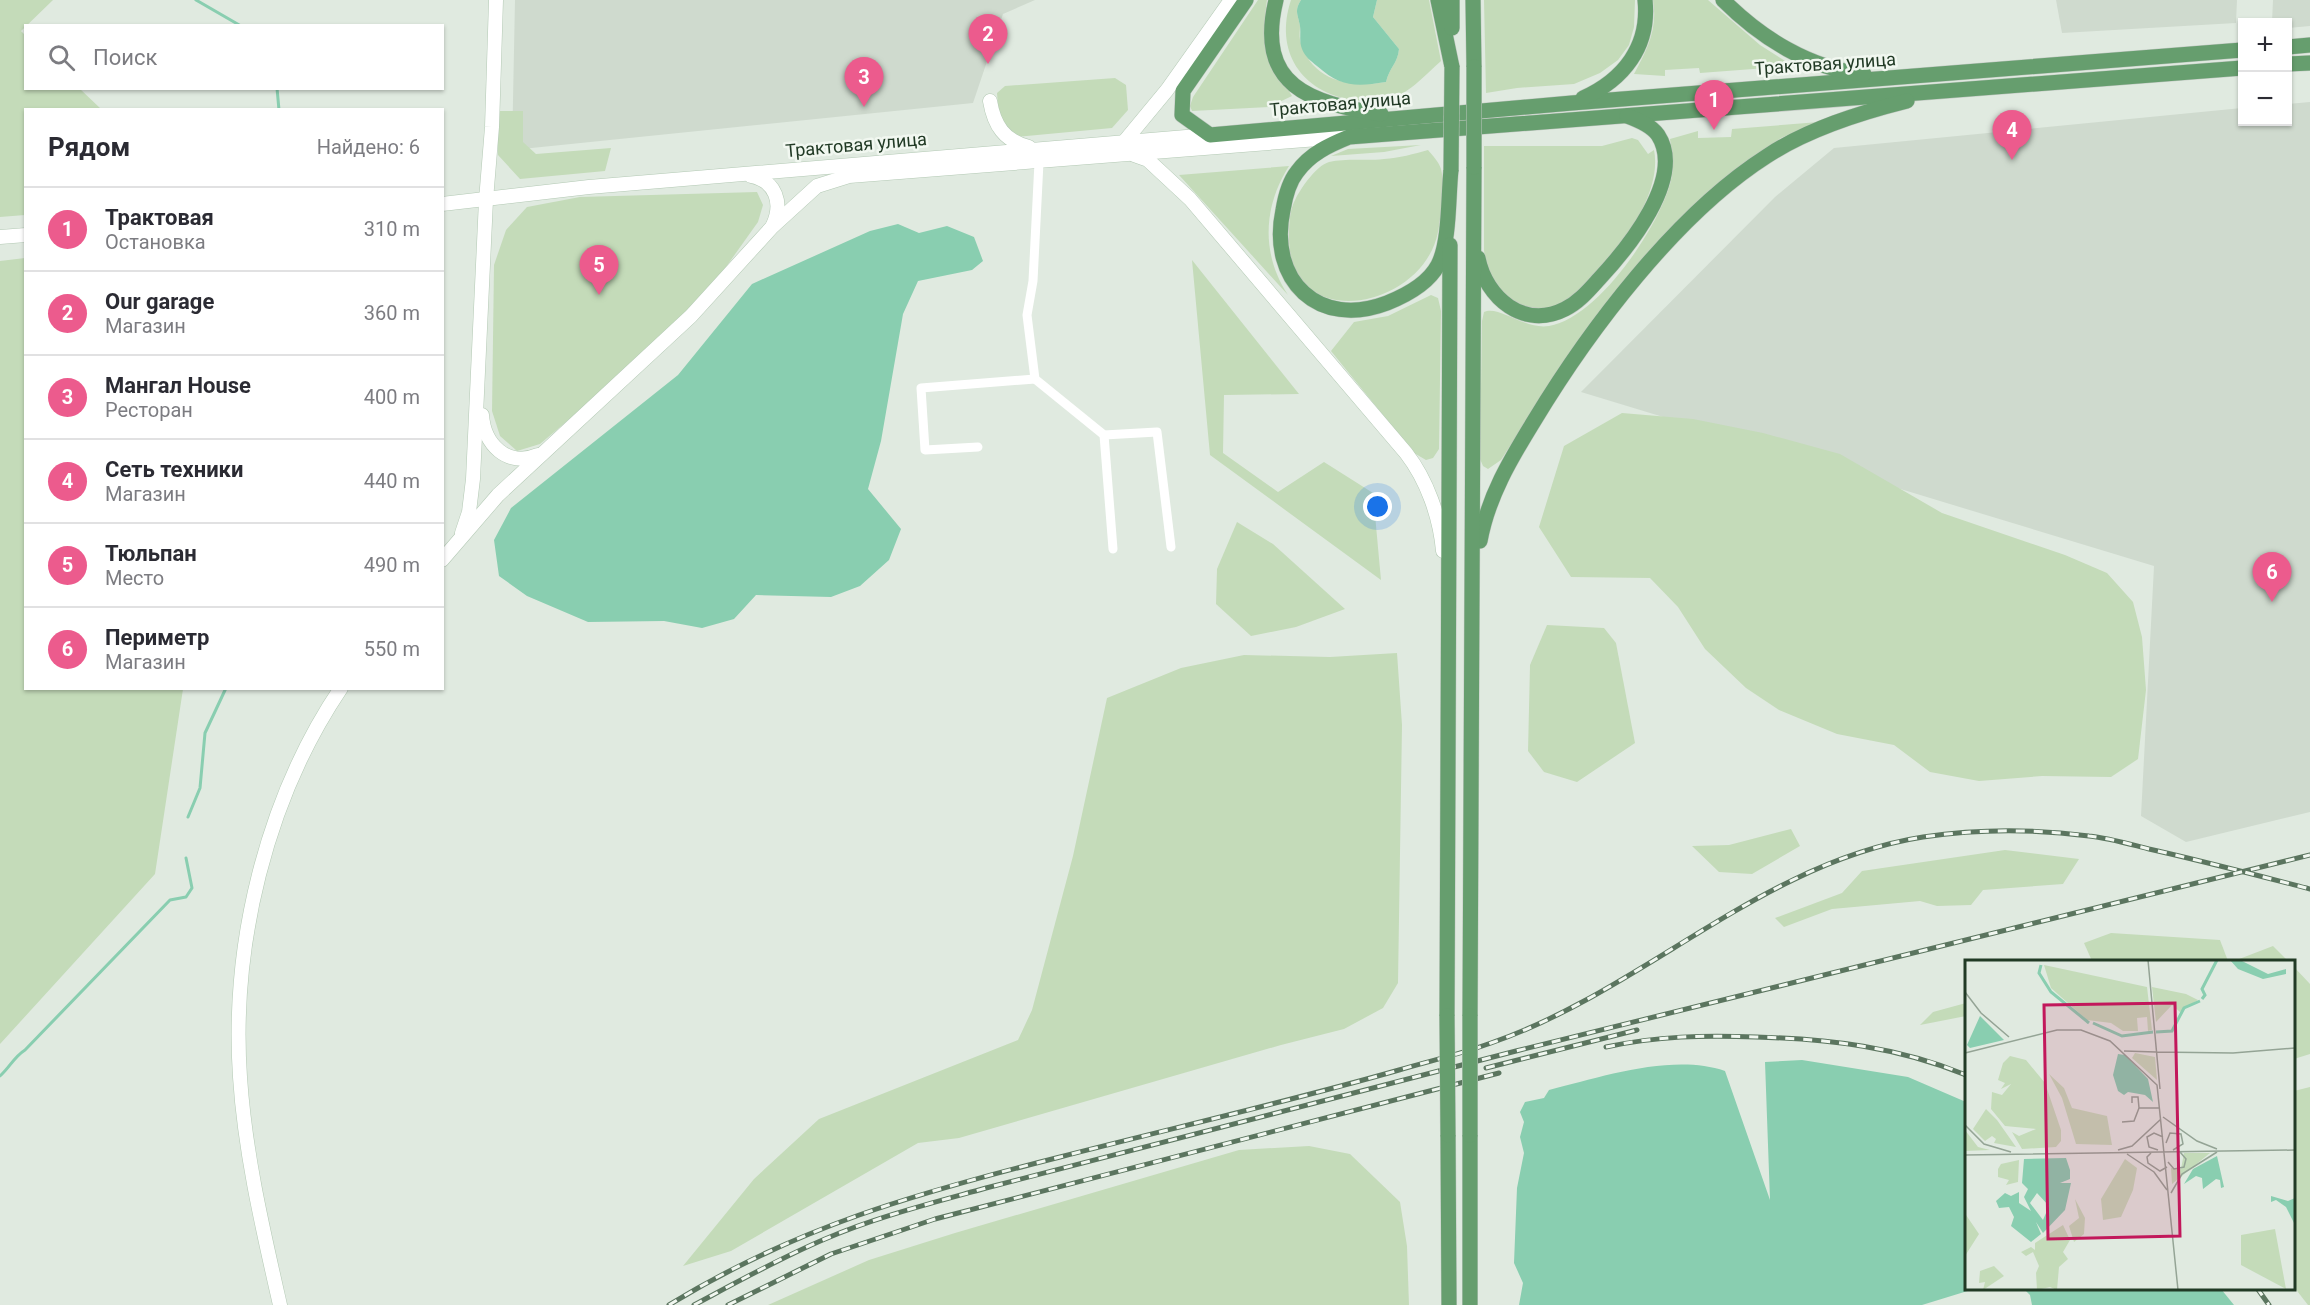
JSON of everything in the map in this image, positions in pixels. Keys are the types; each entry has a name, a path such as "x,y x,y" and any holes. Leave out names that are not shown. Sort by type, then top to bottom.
{"main road":[{"path":"458,543 471,504 486,200 492,127 496,0"},
{"path":"1124,142 1167,90 1231,0"},
{"path":"1210,135 1182,115 1183,91 1246,0"},
{"path":"1276,0 1272,23 1274,51 1283,73 1297,89 1315,100 1334,105 1407,117"},
{"path":"1438,0 1452,68"},
{"path":"1449,1305 1447,619 1452,0"},
{"path":"1572,103 1609,84 1630,64 1644,29 1645,0"},
{"path":"1723,0 1753,25 1802,58 1850,72 1903,77"},
{"path":"1470,1305 1473,1"},
{"path":"2292,47 2310,45"},
{"name":"Трактовая улица","path":"444,558 498,495 691,316 772,227 817,186 849,176 1038,155 1124,142 1572,103 2238,50"},
{"path":"2292,64 2310,63"},
{"name":"Трактовая улица","path":"444,204 589,187 743,174 1038,155 1132,154 1624,114 2238,68"},
{"path":"1473,619 1482,531 1499,481 1593,330 1664,246 1730,184 1782,146 1819,129 1887,106 1950,91"},
{"path":"990,100 999,130 1019,145 1038,155"},
{"path":"1474,167 1478,259 1486,282 1498,298 1516,311 1536,316 1557,313 1575,304 1623,251 1645,220 1659,188 1664,165 1660,138 1645,124 1624,114"},
{"path":"1349,137 1323,149 1302,166 1289,187 1282,215 1281,249 1286,268 1302,293 1324,306 1347,310 1373,308 1400,298 1429,277 1438,266 1443,253 1451,170"},
{"path":"1132,154 1148,160 1190,199 1412,460 1424,483 1439,524 1447,619"},
{"path":"743,174 764,180 774,188 777,208 772,227"},
{"path":"0,237 24,235"},
{"path":"478,368 483,422 490,441 502,453 514,459 531,458 544,450"},
{"path":"280,1305 261,1220 245,1125 239,1030 242,981 247,937 268,846 300,761 340,690"}],"street":[{"path":"1035,379 1027,315 1033,281 1038,155"},
{"path":"978,447 925,450 921,388 1035,379 1104,435 1157,432 1170,547"},
{"path":"1104,435 1113,549"}],"shaded area":[{"path":"0,0 53,0 28,24 24,24 21,31 24,34 24,90 81,90 100,108 24,108 24,215 0,217"},
{"path":"515,0 1035,0 1003,14 973,103 512,150"},
{"path":"1258,0 1267,0 1266,25 1271,50 1292,96 1269,107 1192,111 1190,106 1193,97"},
{"path":"1291,0 1301,0 1297,13 1300,40 1305,54 1313,65 1333,79 1358,84 1386,82 1399,49 1373,17 1377,0 1429,0 1441,61 1401,95 1385,101 1353,100 1335,95 1319,88 1306,78 1296,66 1289,52 1286,36"},
{"path":"1301,0 1377,0 1373,17 1399,49 1386,82 1357,85 1341,82 1308,59 1301,44 1297,10"},
{"path":"1484,0 1635,0 1634,27 1629,45 1618,60 1600,73 1574,84 1517,88 1486,93"},
{"path":"1653,0 1708,0 1760,45 1793,66 1700,73 1699,68 1665,70 1665,76 1634,74 1653,30"},
{"path":"2056,0 2237,0 2236,23 2062,33"},
{"path":"2273,0 2310,0 2310,26 2292,28 2292,18 2272,18"},
{"path":"1115,78 1126,85 1128,110 1112,128 1016,137 999,119 997,93 1005,86"},
{"path":"2310,102 2310,812 2186,842 2141,816 2154,566 1581,392 1775,197 1834,148 2238,108 2238,126 2292,126 2292,104"},
{"path":"498,111 523,111 523,142 536,154 611,148 605,171 520,179 498,155"},
{"path":"1819,122 1781,138 1741,166 1576,343 1501,460 1488,469 1483,466 1480,459 1484,312 1497,312 1531,325 1549,326 1568,319 1587,306 1624,267 1654,221 1665,199 1673,165 1670,139 1698,131 1698,138 1731,137 1732,129"},
{"path":"1632,138 1638,140 1648,154 1654,150 1655,169 1642,210 1616,251 1601,269 1556,308 1533,309 1509,298 1495,284 1490,275 1484,250 1484,146 1602,146"},
{"path":"1421,145 1384,152 1331,156 1348,149"},
{"path":"1428,150 1441,169 1443,192 1438,232 1427,258 1409,279 1385,293 1358,300 1333,299 1311,289 1295,269 1289,239 1292,207 1310,177 1329,162 1377,160"},
{"path":"1289,166 1274,198 1269,230 1273,263 1288,295 1179,175"},
{"path":"757,192 763,205 758,222 691,316 540,444 517,451 500,436 492,411 494,265 506,230 527,207 580,197"},
{"path":"898,224 919,233 947,226 974,237 983,261 972,270 918,281 903,314 881,441 868,489 901,529 889,560 860,586 831,597 756,595 734,619 702,628 664,621 588,622 527,596 499,576 494,540 511,508 678,375 752,284 870,231"},
{"path":"24,258 24,690 183,690 155,874 0,1044 0,261"},
{"path":"1192,260 1299,394 1224,395 1223,453 1278,492 1324,462 1373,493 1381,580 1210,455"},
{"path":"1431,295 1438,298 1441,311 1439,449 1433,458 1426,460 1414,453 1331,351 1354,322 1388,316"},
{"path":"1622,413 1693,419 1763,433 1840,454 1942,513 2065,555 2107,573 2133,602 2142,637 2146,690 2138,759 2111,777 2042,776 1979,781 1930,772 1894,745 1837,734 1779,710 1746,688 1705,649 1678,607 1650,578 1571,577 1539,527 1564,446"},
{"path":"1237,522 1273,544 1345,609 1296,627 1251,636 1216,604 1217,569"},
{"path":"1547,625 1604,628 1616,643 1635,743 1577,782 1544,772 1528,751 1530,665"},
{"path":"1397,653 1402,725 1398,983 1383,1008 1344,1029 959,1138 918,1143 731,1251 683,1266 754,1179 819,1119 1018,1040 1032,1010 1073,856 1107,698 1181,668 1244,655 1330,657"},
{"path":"1791,829 1800,846 1752,874 1719,872 1692,846 1729,845"},
{"path":"2005,850 2079,859 2063,884 1983,890 1971,905 1937,906 1920,901 1832,909 1784,927 1775,918 1842,893 1862,871"},
{"path":"2111,933 2220,940 2228,960 2092,960 2084,943"},
{"path":"2273,946 2287,960 2237,960"},
{"path":"2295,968 2310,984 2310,1054 2295,1059"},
{"path":"1965,1003 1965,1016 1920,1025 1933,1012"},
{"path":"1802,1060 1908,1077 1965,1102 1965,1290 1971,1290 1922,1305 1519,1305 1523,1283 1514,1263 1517,1188 1524,1153 1520,1137 1524,1122 1520,1112 1525,1102 1544,1098 1549,1090 1637,1069 1683,1065 1705,1066 1725,1071 1770,1200 1765,1062"},
{"path":"2310,1087 2310,1305 2295,1288 2295,1091"},
{"path":"1309,1146 1350,1154 1400,1202 1407,1246 1409,1305 768,1305 869,1260 955,1233 1239,1150"},
{"path":"2025,1290 2222,1290 2234,1305 2032,1305 2030,1295"}],"waterway":[{"path":"196,0 238,24"},
{"path":"277,90 279,108"},
{"path":"188,817 200,788 205,733 225,690"},
{"path":"0,1076 170,900 186,897 192,888 186,858"}],"railway":[{"path":"669,1305 716,1278 811,1233 907,1199 1007,1170 1357,1082 1491,1043 1546,1020 1600,992 1755,899 1809,872 1864,851 1923,837 1964,832 2027,831 2068,834 2119,841 2310,889"},
{"path":"694,1305 775,1262 825,1239 884,1217 945,1199 1516,1051 2310,855"},
{"path":"1486,1068 1637,1030"},
{"path":"1606,1047 1662,1038 1700,1036 1810,1040 1889,1051 1965,1075"},
{"path":"728,1305 831,1254 935,1219 1499,1073"},
{"path":"2258,1290 2269,1305"}],"place":[{"name":"Our garage","path":"988,64"},
{"name":"Мангал House","path":"864,107"},
{"name":"Трактовая","path":"1714,130"},
{"name":"Сеть техники","path":"2012,160"},
{"name":"Тюльпан","path":"599,295"},
{"name":"Периметр","path":"2272,602"}]}
